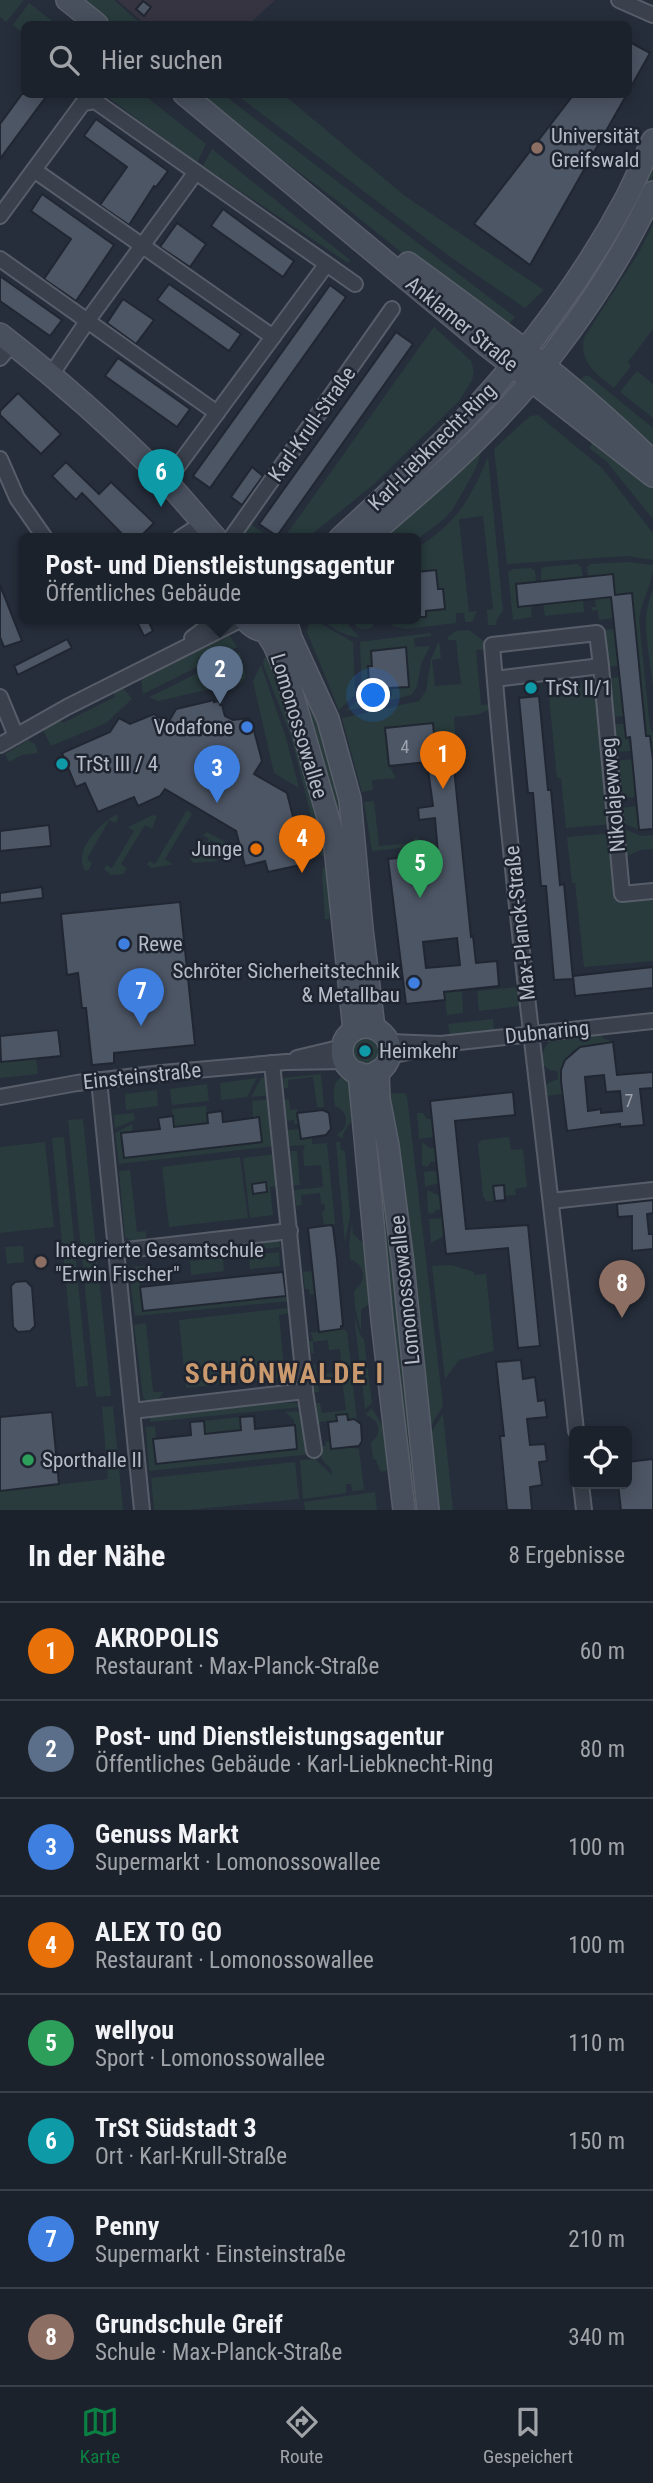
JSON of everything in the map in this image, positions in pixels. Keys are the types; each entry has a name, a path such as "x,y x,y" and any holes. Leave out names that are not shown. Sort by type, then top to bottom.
{"street":[{"path":"67,0 93,21"},
{"path":"619,0 653,15"},
{"name":"Anklamer Straße","path":"189,98 274,167 505,333 518,357 653,476"},
{"path":"0,216 83,103 95,100 355,284"},
{"name":"Karl-Liebknecht-Ring","path":"345,533 413,471 487,395 518,357 583,270 626,198 653,140"},
{"path":"34,170 273,337"},
{"path":"51,375 196,172"},
{"name":"Karl-Liebknecht-Ring","path":"373,533 431,484 538,373 604,281 653,192"},
{"path":"0,259 217,413"},
{"path":"166,482 326,265"},
{"name":"Karl-Krull-Straße","path":"235,533 392,309"},
{"path":"4,345 51,375 166,482 209,531"},
{"name":"Anklamer Straße","path":"538,373 612,422 653,462"},
{"path":"0,459 17,498 42,533"},
{"path":"176,651 211,624"},
{"path":"0,745 67,707 232,624"},
{"name":"Lomonossowallee","path":"248,624 266,632 283,624"},
{"name":"Lomonossowallee","path":"288,624 291,638 328,719 352,805 361,919 382,1320 404,1510"},
{"name":"Lomonossowallee","path":"266,632 287,675 334,838 366,1051 388,1146 428,1510"},
{"name":"Nikolajewweg","path":"492,645 597,633 622,894 653,891"},
{"name":"Max-Planck-Straße","path":"492,645 575,1426"},
{"path":"495,679 601,666"},
{"path":"0,697 16,736"},
{"name":"Dubnaring","path":"366,1051 653,1021"},
{"name":"Einsteinstraße","path":"0,1097 99,1080 366,1051"},
{"path":"279,1062 290,1231 305,1391 314,1450"},
{"path":"99,1080 142,1510"},
{"path":"551,1201 653,1190"},
{"path":"118,1251 290,1231"},
{"path":"132,1411 305,1391"},
{"path":"582,1489 584,1510"}],"shaded area":[{"path":"0,0 24,0 6,22 0,17"},
{"path":"78,0 114,0 138,21 104,21"},
{"path":"117,0 275,0 252,21 142,21"},
{"path":"29,3 52,21 21,21 21,32 13,25"},
{"path":"109,98 148,98 206,144 197,163"},
{"path":"199,98 228,98 515,317 508,325 416,264 335,199"},
{"path":"241,98 288,98 405,196 544,290 525,308 449,256"},
{"path":"212,149 350,260 348,263 203,166"},
{"path":"653,149 653,176 621,239 559,332 554,327 594,273 616,234"},
{"path":"653,225 653,329 628,362 631,366 614,388 596,373 587,361 583,347 584,338 638,254"},
{"path":"434,327 471,361 474,371 472,380 459,401 373,485 313,533 288,533"},
{"path":"637,371 653,384 653,418 620,392"},
{"path":"584,376 589,376 653,428 653,448 579,381"},
{"path":"516,414 482,450 475,470 453,509 443,520 421,536 421,533 386,533 436,493"},
{"path":"538,415 602,468 653,533 653,560 627,556 507,564 494,449 530,416"},
{"path":"596,438 653,483 653,519 606,461 589,448"},
{"path":"488,457 503,611 496,625 488,625 487,610 493,609 483,516 459,519 469,612 477,611 472,622 465,622 464,613 456,613 456,623 405,629 393,626 392,624 421,624 421,617 426,617 426,611 445,609 443,589 438,589 436,570 421,572 421,546 443,529 461,509"},
{"path":"249,523 263,533 242,533"},
{"path":"627,562 653,565 639,619 650,728 653,733 653,761 650,737 646,736 632,594 615,595 588,577 587,567 590,564"},
{"path":"577,564 581,567 583,577 541,582 543,567"},
{"path":"531,568 535,571 536,582 517,584 531,605 532,617 513,620 508,572"},
{"path":"653,590 653,686 646,625"},
{"path":"611,597 613,618 599,620 598,610 592,611 591,607 596,607 595,599"},
{"path":"583,600 584,612 545,616 543,604"},
{"path":"309,624 321,624 353,642 355,695 339,710 307,632"},
{"path":"348,624 359,637 338,631 329,625"},
{"path":"355,624 374,624 365,629"},
{"path":"614,629 618,666 607,667 603,630"},
{"path":"469,630 485,642 487,649 476,650 481,705 492,704 486,711 476,715 454,717 456,744 435,746 385,729 389,766 396,778 372,780 373,790 362,792 342,718 419,701 426,691 431,659 439,641 441,658 432,660 435,686 461,684 456,640 448,640 448,637 456,631"},
{"path":"227,632 237,647 143,694 141,679 195,647"},
{"path":"431,633 431,636 414,638 415,647 430,646 421,664 417,687 411,695 346,711 362,691 360,642","holes":["401,648 408,667 409,687 390,688 390,695 371,696 368,667 372,666 371,651"]},
{"path":"290,647 310,692 343,801 343,855 326,767 300,691"},
{"path":"240,652 246,677 242,682 158,701 149,697 217,663"},
{"path":"275,654 328,857 321,856 291,736 263,664 264,658"},
{"path":"261,665 286,738 299,788 274,773 253,681"},
{"path":"620,677 624,716 611,717 608,678"},
{"path":"598,681 612,824 566,828 561,778 557,778 548,686"},
{"path":"124,689 132,699 106,723 51,746 43,730 48,723 60,718 63,723 115,697 113,691"},
{"path":"625,723 631,751 614,752 612,725"},
{"path":"28,740 35,744 38,753 22,755 9,762 5,754"},
{"path":"632,759 636,797 618,799 615,761"},
{"path":"374,801 379,846 414,843 414,838 419,838 420,846 372,851 364,802"},
{"path":"637,806 639,830 621,822 620,808"},
{"path":"187,810 192,814 165,859 172,864 152,868 147,865 149,861 155,864"},
{"path":"117,814 116,823 109,820 87,859 92,863 89,870 85,871 82,855 85,846 103,824"},
{"path":"153,815 157,816 152,829 145,825 121,864 127,868 123,874 111,875 104,869 106,865 112,868 134,831 128,827"},
{"path":"622,828 641,836 653,835 653,849 641,850 625,857"},
{"path":"207,832 225,842 225,848 211,840 204,852 218,861 194,863 190,859 192,855 198,858 209,839 203,835"},
{"path":"612,833 619,902 653,899 653,961 584,967 567,837"},
{"path":"323,867 328,868 331,880 329,919 325,919"},
{"path":"518,987 521,1006 479,1011 477,991"},
{"path":"462,990 463,1013 447,1015 444,992"},
{"path":"493,1019 494,1030 450,1035 448,1024"},
{"path":"600,1034 613,1042 586,1046 572,1052 566,1067 563,1094 546,1096 545,1087 558,1079 557,1071 542,1064 546,1046 555,1038"},
{"path":"366,1038 375,1042 379,1051 375,1060 366,1064 357,1060 353,1051 357,1042"},
{"path":"0,1057 1,1061 36,1058 38,1074 0,1078"},
{"path":"321,1074 324,1107 317,1107 313,1077 288,1080 288,1088 284,1088 283,1078"},
{"path":"270,1077 272,1095 251,1097 261,1078"},
{"path":"342,1077 349,1082 351,1121 343,1139 337,1135 345,1127 346,1117 335,1106 334,1094 336,1083"},
{"path":"257,1078 247,1097 221,1100 220,1083"},
{"path":"207,1084 209,1101 172,1105 170,1089"},
{"path":"157,1090 158,1106 126,1110 125,1094"},
{"path":"405,1093 443,1406 427,1432 383,1094"},
{"path":"376,1095 413,1434 402,1435 366,1096"},
{"path":"271,1099 276,1146 119,1164 115,1133 132,1124 133,1132 121,1133 124,1158 261,1143 253,1118 252,1101"},
{"path":"289,1099 290,1110 297,1109 299,1124 294,1124 294,1120 287,1121 284,1100"},
{"path":"206,1106 208,1123 174,1127 172,1109"},
{"path":"134,1113 135,1120 115,1128 114,1115"},
{"path":"417,1113 423,1113 427,1119 432,1119 433,1137 419,1139"},
{"path":"83,1119 111,1396 96,1397 68,1120"},
{"path":"300,1129 301,1138 312,1137 312,1144 327,1143 335,1224 324,1225 322,1213 325,1205 321,1203 320,1193 301,1195 302,1205 296,1206 294,1190 323,1187 321,1165 304,1166 305,1145 289,1146 287,1130"},
{"path":"64,1137 88,1386 76,1387 52,1138"},
{"path":"509,1137 511,1150 523,1149 527,1187 515,1189 516,1195 505,1196 504,1185 494,1186 495,1201 486,1201 483,1196 478,1144 482,1140"},
{"path":"45,1142 54,1227 0,1233 0,1147"},
{"path":"336,1142 340,1142 341,1150 345,1151 350,1216 345,1243"},
{"path":"422,1142 435,1148 436,1161 427,1167 422,1165"},
{"path":"290,1151 297,1151 300,1185 293,1185"},
{"path":"277,1154 281,1185 270,1187 273,1215 250,1218 243,1158"},
{"path":"240,1157 248,1218 169,1227 162,1167"},
{"path":"130,1170 137,1232 146,1231 146,1238 133,1241 125,1237 119,1171"},
{"path":"424,1172 437,1172 438,1183 425,1187"},
{"path":"427,1190 440,1196 441,1209 432,1214 428,1213"},
{"path":"442,1218 444,1236 431,1243 429,1219"},
{"path":"352,1221 353,1234 365,1245 373,1301 361,1310 361,1332 354,1291 361,1283 363,1274 359,1265 350,1259"},
{"path":"279,1240 280,1247 248,1251 247,1243"},
{"path":"23,1246 24,1262 7,1264 5,1247"},
{"path":"224,1246 224,1253 185,1257 185,1250"},
{"path":"279,1252 280,1266 250,1269 249,1255"},
{"path":"223,1258 224,1271 191,1275 190,1261"},
{"path":"451,1265 474,1272 474,1275 486,1274 494,1351 459,1360 445,1379 432,1266"},
{"path":"145,1266 145,1282 140,1283 143,1311 286,1296 284,1272 287,1271 290,1301 135,1316 131,1267"},
{"path":"313,1271 315,1294 310,1295 309,1289 305,1289 303,1272"},
{"path":"288,1308 289,1313 279,1315 285,1377 186,1388 179,1320"},
{"path":"354,1315 360,1335 364,1339 372,1403 365,1409"},
{"path":"146,1323 153,1392 163,1392 158,1400 146,1400 143,1397 134,1325"},
{"path":"341,1329 347,1331 357,1421 348,1420 347,1414 337,1415 337,1421 320,1422 319,1437 316,1403 320,1403 322,1413 346,1410 342,1379 318,1381 319,1392 314,1392 312,1365 315,1364 317,1375 342,1372 340,1349 329,1350 328,1340 313,1342 314,1353 311,1353 309,1341 313,1341 309,1333"},
{"path":"296,1403 301,1407 150,1422 150,1416"},
{"path":"113,1406 123,1510 0,1510 0,1491 108,1479 102,1407"},
{"path":"372,1408 386,1432 390,1468 384,1472 380,1471 373,1459 371,1443 377,1435 378,1427 374,1420 365,1415"},
{"path":"303,1411 312,1454 149,1471 146,1427 155,1426 156,1439 153,1440 156,1464 297,1449 294,1420 285,1412"},
{"path":"443,1414 453,1510 435,1510 428,1437"},
{"path":"240,1417 241,1430 205,1434 204,1421"},
{"path":"413,1439 421,1510 412,1510 405,1440"},
{"path":"326,1441 359,1449 364,1490 352,1491 351,1484 346,1484 346,1493 303,1499 300,1460 315,1459 332,1475 331,1469 321,1458 319,1442 326,1446"},
{"path":"295,1462 299,1499 188,1510 154,1510 151,1478"},
{"path":"375,1492 377,1510 305,1510 304,1502"}],"building":[{"path":"143,1 151,7 144,16 136,9"},
{"path":"632,43 650,53 632,85"},
{"path":"21,95 21,98 45,98 0,159 0,124"},
{"path":"571,98 625,98 530,265 474,224"},
{"path":"96,119 168,171 156,187 154,186 129,225 100,205 127,167 84,136"},
{"path":"42,194 114,245 76,301 44,279 71,239 31,211"},
{"path":"223,209 294,261 283,277 211,226"},
{"path":"177,223 206,244 190,267 160,247"},
{"path":"0,276 62,320 50,336 0,301"},
{"path":"169,284 241,334 229,351 157,300"},
{"path":"330,285 346,297 210,488 193,476"},
{"path":"123,299 154,320 136,344 107,323"},
{"path":"396,332 413,344 279,533 272,533 259,524"},
{"path":"118,358 190,409 177,427 105,376"},
{"path":"18,393 61,434 41,454 0,415 0,411"},
{"path":"66,462 99,494 111,482 154,523 144,533 121,533 82,493 76,500 52,476"},
{"path":"252,467 263,476 242,505 231,497"},
{"path":"436,570 438,589 443,589 445,609 426,611 426,617 421,617 421,572"},
{"path":"613,574 615,595 632,593 646,736 650,736 653,761 653,829 639,830 630,737 626,738 611,597 518,607 516,584"},
{"path":"0,585 22,641 4,647 0,637"},
{"path":"138,624 150,624 153,631 144,636"},
{"path":"67,639 72,648 18,675 14,666"},
{"path":"406,647 409,687 390,688 391,695 370,696 368,666 372,666 371,651"},
{"path":"539,696 560,885 564,884 573,979 554,980 546,886 541,886 533,793 528,793 519,698"},
{"path":"214,700 222,705 225,716 233,720 249,718 252,723 262,761 254,774 287,793 305,864 268,872 265,861 245,866 236,831 165,789 160,796 138,806 134,797 98,812 85,783 76,787 62,753 110,732 119,718 130,724 154,714 168,723 176,709"},
{"path":"433,723 437,769 454,768 476,963 497,961 499,986 444,992 445,1000 406,1004 388,859 438,854 435,818 419,820 418,808 433,806 427,762 389,766 385,728","holes":["457,938 460,965 426,968 423,942"]},
{"path":"49,825 51,846 0,851 0,831"},
{"path":"42,887 43,898 0,903 0,893"},
{"name":"Rewe","path":"180,902 195,1045 114,1053 114,1063 92,1065 86,1008 82,1008 78,973 67,975 61,914"},
{"path":"653,967 653,988 575,996 573,976"},
{"path":"58,1030 61,1056 1,1062 0,1036"},
{"path":"613,1042 617,1075 653,1072 653,1088 640,1089 644,1125 620,1127 620,1124 567,1131 561,1070 565,1060 580,1047","holes":["604,1075 606,1092 620,1091 622,1111 588,1111 585,1077"]},
{"path":"513,1092 515,1115 455,1121 466,1229 528,1225 540,1346 518,1348 508,1248 446,1254 430,1101"},
{"path":"323,1110 329,1113 331,1129 326,1135 301,1139 297,1113"},
{"path":"222,1111 223,1122 259,1117 262,1142 124,1158 121,1133 160,1129 158,1118 173,1116 174,1127 208,1123 207,1113"},
{"path":"266,1182 267,1192 253,1194 252,1184"},
{"path":"504,1185 505,1200 495,1201 493,1186"},
{"path":"653,1200 653,1213 647,1214 649,1234 653,1234 653,1249 632,1251 632,1216 618,1217 617,1204"},
{"path":"331,1225 343,1326 341,1329 319,1332 308,1228"},
{"path":"283,1272 286,1296 143,1311 140,1287"},
{"path":"26,1281 32,1287 35,1326 30,1331 18,1332 13,1327 11,1286 15,1282"},
{"path":"521,1360 523,1379 535,1377 538,1401 545,1400 547,1417 527,1419 530,1445 545,1444 547,1461 539,1462 542,1485 530,1487 532,1510 507,1510 500,1436 504,1436 496,1362"},
{"name":"Sporthalle II","path":"52,1412 59,1484 0,1491 0,1417"},
{"path":"347,1414 348,1420 354,1419 361,1424 362,1441 359,1446 331,1449 328,1422 337,1421 336,1415"},
{"path":"254,1416 255,1429 295,1425 297,1449 156,1464 153,1439 191,1435 190,1422 204,1421 205,1434 241,1430 240,1417"},
{"path":"653,1459 653,1510 621,1510 619,1489 632,1489 632,1461"}],"place":[{"name":"Universität Greifswald","path":"537,148"},
{"name":"TrSt Südstadt 3","path":"161,507"},
{"name":"TrSt II/1","path":"531,688"},
{"name":"Post- und Dienstleistungsagentur","path":"220,704"},
{"name":"Vodafone","path":"247,727"},
{"name":"TrSt III / 4","path":"62,764"},
{"name":"AKROPOLIS","path":"443,789"},
{"name":"Genuss Markt","path":"217,803"},
{"name":"Junge","path":"256,849"},
{"name":"ALEX TO GO","path":"302,873"},
{"name":"wellyou","path":"420,898"},
{"name":"Rewe","path":"124,944"},
{"name":"Schröter Sicherheitstechnik & Metallbau","path":"414,983"},
{"name":"Penny","path":"141,1026"},
{"name":"Heimkehr","path":"365,1051"},
{"name":"Integrierte Gesamtschule \"Erwin Fischer\"","path":"41,1262"},
{"name":"Grundschule Greif","path":"622,1318"},
{"name":"Sporthalle II","path":"28,1460"}],"district":[{"name":"SCHÖNWALDE I","path":"285,1373"}]}
